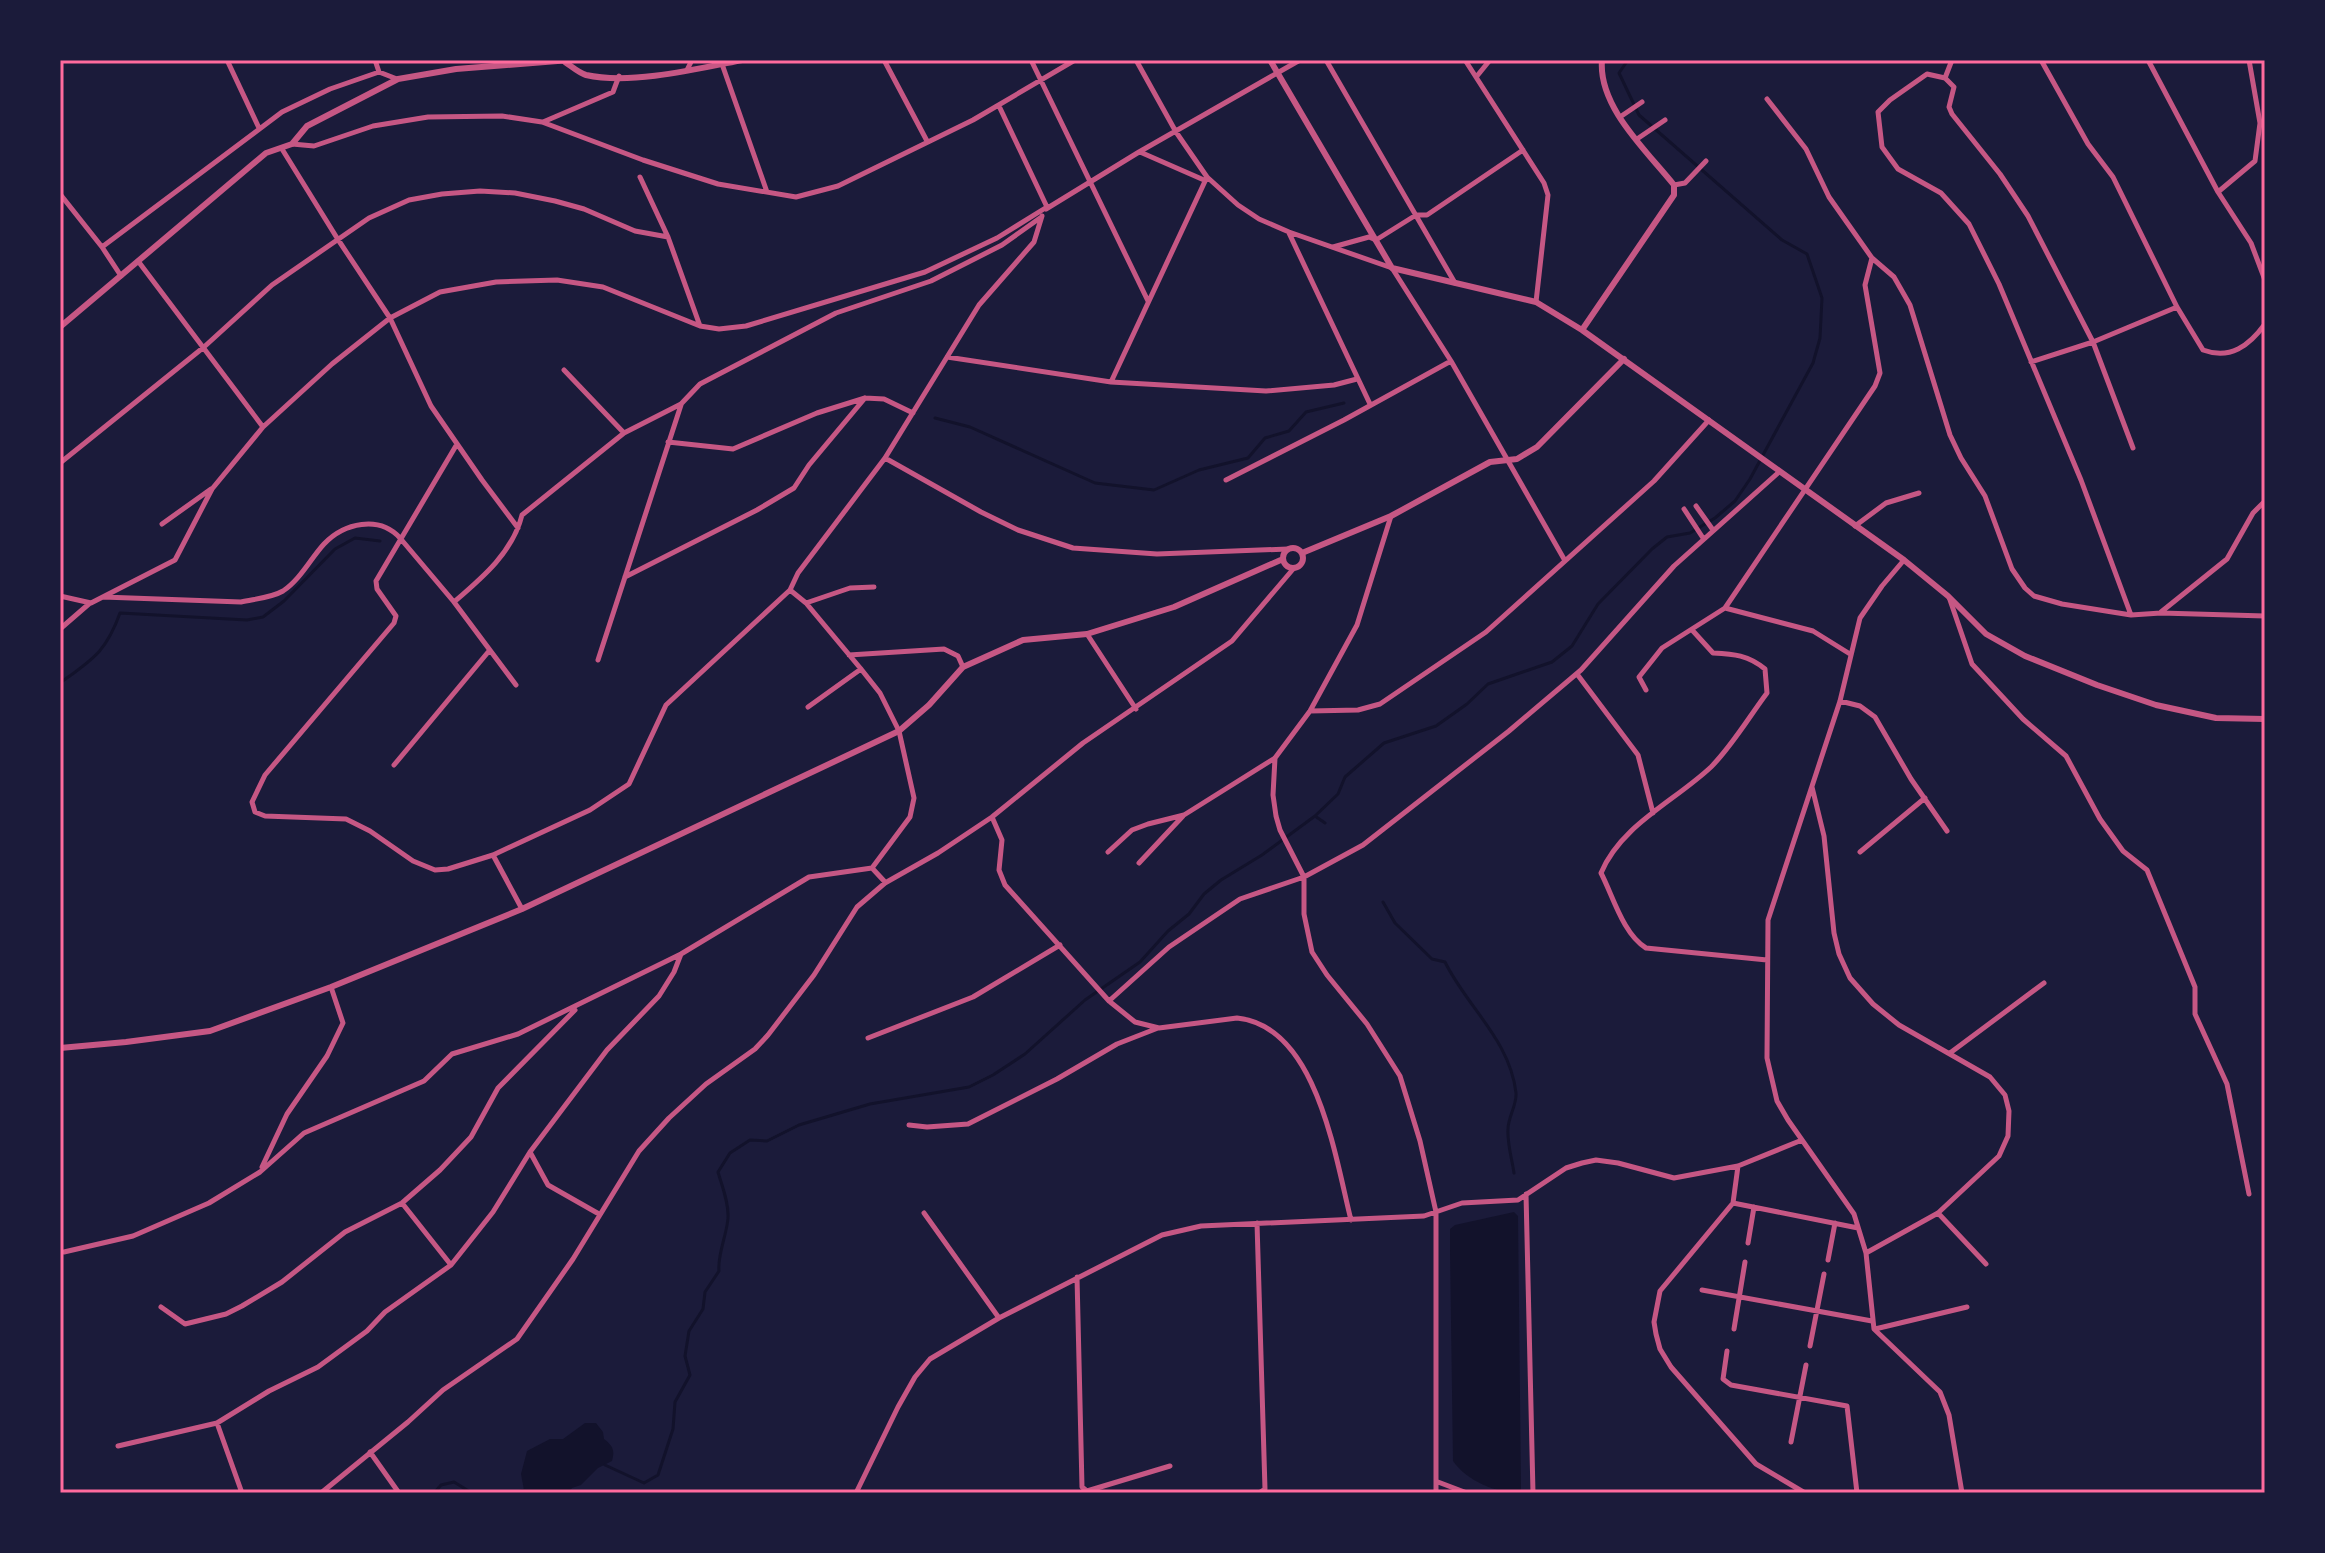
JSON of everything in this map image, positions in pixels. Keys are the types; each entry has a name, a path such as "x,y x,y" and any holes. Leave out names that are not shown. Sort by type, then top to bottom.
{"street":[{"path":"227,60 259,128"},
{"path":"375,60 379,72"},
{"path":"687,70 692,60"},
{"path":"60,327 266,153 292,144 307,126 398,79 456,69 567,61 584,75 667,75 742,60"},
{"path":"884,60 927,141"},
{"path":"1031,60 1148,301"},
{"path":"292,144 314,146 373,126 428,117 488,115 542,122 688,175 796,197 838,186 999,106 1075,60"},
{"path":"1136,60 1205,178"},
{"path":"1270,60 1392,268 1451,361 1564,559"},
{"path":"60,629 91,603 175,560 212,489 263,427 332,364 390,318 440,292 470,284 557,280 603,287 700,326 719,329 746,326 925,272 997,238 1300,60"},
{"path":"1326,60 1456,284"},
{"path":"1465,60 1544,183 1549,200 1536,302"},
{"path":"1477,76 1490,60"},
{"path":"1582,330 1674,195 1674,185 1620,117 1606,90 1602,60"},
{"path":"1945,78 1952,60"},
{"path":"2041,60 2088,144 2113,177 2177,307 2203,350 2224,355 2232,352 2245,346 2265,324"},
{"path":"2148,60 2218,192 2251,243 2265,280"},
{"path":"2218,192 2255,161 2260,123 2249,60"},
{"path":"722,64 767,193"},
{"path":"102,247 259,128 310,97 379,72 398,79"},
{"path":"2131,615 2081,480 1999,284 1969,224 1941,193 1898,169 1882,147 1878,112 1927,74 1945,78 1954,87 1949,107 1952,114 2000,174 2028,216 2093,342 2133,448"},
{"path":"542,122 613,92 619,76"},
{"path":"1767,99 1806,149 1829,197 1872,258 1894,277 1910,305 1950,435 1985,496 2012,569 2025,588 2034,596 2062,604 2131,615 2265,616"},
{"path":"1620,117 1640,104"},
{"path":"999,106 1047,207"},
{"path":"1637,139 1662,122"},
{"path":"282,149 390,318 431,406 519,528"},
{"path":"1376,240 1416,215 1427,215 1523,150"},
{"path":"1139,152 1205,178 1259,219 1289,232 1392,268 1536,302 1624,359 1904,560 1948,596 1986,634 2005,646 2097,685 2156,705 2216,718 2265,719"},
{"path":"1674,185 1685,183 1706,161"},
{"path":"640,177 668,237 700,326"},
{"path":"1111,382 1205,178"},
{"path":"60,463 204,347 272,285 369,218 409,200 480,191 515,193 584,209 635,231 668,237"},
{"path":"60,194 121,276"},
{"path":"457,444 376,581 377,589 396,616 394,623 265,775 253,798 253,810 265,816 353,821 428,868 448,869 493,855 590,810 629,784 666,705 790,590 798,573 885,458 979,305 1034,242 1047,207"},
{"path":"454,602 492,569 519,528 522,515 624,433 681,404 700,384 836,313 931,281 1002,245 1042,216"},
{"path":"1289,232 1370,404"},
{"path":"1332,248 1369,237 1376,240"},
{"path":"1646,690 1639,677 1662,648 1725,608 1875,386 1880,373 1865,285 1872,258"},
{"path":"138,261 263,427"},
{"path":"2031,362 2093,342 2177,307"},
{"path":"947,357 1111,382 1266,391 1334,385 1357,379"},
{"path":"1302,553 1391,516 1490,462 1517,459 1537,447 1624,359"},
{"path":"1226,480 1451,361"},
{"path":"564,370 624,433"},
{"path":"668,442 733,449 817,413 865,398 884,399 913,413"},
{"path":"625,577 794,488 809,465 865,398"},
{"path":"598,660 681,404"},
{"path":"1310,711 1358,710 1380,704 1486,632 1654,481 1709,419"},
{"path":"321,1493 443,1390 517,1339 573,1259 639,1151 706,1084 761,1042 814,975 857,907 885,883 992,817 1083,743 1232,641 1294,568 1302,563 1302,553 1297,548 1157,554 1073,548 1018,530 885,458"},
{"path":"1107,999 1169,947 1218,912 1240,899 1304,877 1363,845 1509,731 1577,674 1702,535 1779,472"},
{"path":"162,524 212,489"},
{"path":"1855,526 1886,503 1919,493"},
{"path":"2161,613 2227,559 2253,513 2265,501"},
{"path":"1696,506 1712,528"},
{"path":"1684,509 1702,535"},
{"path":"1139,863 1184,815 1275,758 1310,711 1357,625 1391,516"},
{"path":"102,597 241,602 263,598 284,590 337,533 371,523 391,528 400,538 454,602 516,685"},
{"path":"60,1048 210,1031 331,987 522,909 899,731 929,705 963,667 1023,640 1087,634 1174,607 1283,559 1288,549"},
{"path":"1283,559 1285,565 1294,568"},
{"path":"1904,560 1860,618 1840,701 1768,920 1767,1058 1777,1101 1854,1214 1866,1253 1874,1329 1940,1392 1949,1415 1962,1493"},
{"path":"806,603 850,588 874,587"},
{"path":"64,1252 152,1230 209,1203 260,1172 304,1133 424,1081 452,1054 518,1034 579,1006 665,959 681,954 809,877 872,868 910,817 914,798 899,731 880,693 806,603 790,590"},
{"path":"60,596 91,603"},
{"path":"1948,596 1972,664 2023,719 2066,756 2100,819 2123,851 2147,870 2195,987 2195,1014 2227,1084 2249,1194"},
{"path":"1725,608 1813,631 1850,654"},
{"path":"1693,631 1713,653 1740,654 1753,659 1765,669 1767,693 1712,766 1609,853 1601,873 1637,943 1646,948 1661,952 1767,960"},
{"path":"1087,634 1136,709"},
{"path":"849,655 944,649 958,656 963,667"},
{"path":"394,765 489,651"},
{"path":"808,707 861,669"},
{"path":"1577,674 1638,755 1653,813"},
{"path":"1840,701 1860,706 1875,717 1947,831"},
{"path":"1275,758 1273,795 1280,830 1304,877 1304,914 1312,952 1367,1024 1400,1076 1420,1141 1436,1212 1436,1493"},
{"path":"1812,785 1824,836 1834,933 1845,968 1862,992 1886,1015 1998,1085 2008,1103 2008,1136 1999,1156 1938,1213 1866,1253"},
{"path":"1860,852 1925,798"},
{"path":"1108,852 1141,826 1184,815"},
{"path":"992,817 1002,840 999,870 1005,885 1107,999 1135,1022 1159,1028"},
{"path":"493,855 522,909"},
{"path":"872,868 885,883"},
{"path":"868,1038 973,997 1060,945"},
{"path":"118,1446 217,1423 269,1391 318,1367 367,1331 385,1312 451,1265 493,1212 530,1152 607,1050 659,996 681,954"},
{"path":"1950,1053 2044,983"},
{"path":"260,1172 287,1114 327,1056 343,1023 331,987"},
{"path":"161,1307 185,1324 226,1314 282,1282 345,1232 402,1203 440,1170 471,1137 498,1088 579,1006"},
{"path":"909,1125 968,1124 1057,1079 1117,1044 1159,1028 1237,1018 1260,1024 1280,1036 1314,1088 1328,1128 1351,1220"},
{"path":"856,1493 915,1377 930,1359 999,1318 1162,1235 1201,1226 1424,1216 1462,1203 1518,1200 1566,1168 1596,1160 1674,1178 1738,1166 1802,1140"},
{"path":"530,1152 548,1185 599,1214"},
{"path":"1738,1166 1733,1203 1660,1291 1654,1322 1656,1334 1660,1349 1671,1367 1756,1464 1805,1493"},
{"path":"1526,1193 1533,1493"},
{"path":"402,1203 451,1265"},
{"path":"1733,1203 1859,1229"},
{"path":"1748,1243 1754,1207"},
{"path":"924,1213 999,1318"},
{"path":"1938,1213 1986,1264"},
{"path":"1257,1223 1265,1489 1259,1493"},
{"path":"1828,1260 1835,1223"},
{"path":"1734,1329 1745,1262"},
{"path":"1810,1346 1824,1274"},
{"path":"1077,1277 1082,1487 1087,1491 1170,1466"},
{"path":"1702,1290 1872,1321"},
{"path":"1874,1329 1967,1307"},
{"path":"1727,1351 1723,1379 1731,1385 1847,1406 1857,1493"},
{"path":"1791,1442 1806,1365"},
{"path":"217,1423 242,1493"},
{"path":"370,1452 399,1493"},
{"path":"1438,1482 1467,1493"}],"shaded area":[{"path":"1514,1212 1518,1216 1520,1493 1501,1491 1483,1484 1466,1474 1453,1461 1450,1229 1455,1225"},
{"path":"585,1423 596,1423 603,1432 604,1439 612,1448 612,1461 598,1468 568,1493 528,1493 524,1490 521,1474 527,1451 550,1439 563,1439"}],"waterway":[{"path":"605,1465 644,1483 658,1475 673,1429 675,1402 690,1375 685,1356 689,1331 703,1309 705,1292 719,1271 728,1212 718,1172 730,1153 750,1140 767,1141 799,1125 870,1104 969,1087 993,1075 1025,1054 1085,1000 1140,962 1221,880 1262,855 1315,816 1338,794 1345,777 1384,743 1436,726 1488,684 1552,662 1572,646 1598,604 1652,549 1667,537 1690,533 1735,501 1813,363 1820,338 1822,298 1807,254 1782,240 1639,115 1619,73 1628,60"},
{"path":"935,418 970,427 1095,483 1154,490 1199,470 1248,458 1265,438 1289,431 1306,412 1344,403"},
{"path":"60,683 104,646 120,613 247,620 263,617 284,601 335,549 355,538 380,541"},
{"path":"1315,816 1325,823"},
{"path":"1383,902 1395,923 1432,959 1445,962 1505,1056 1516,1093 1508,1129 1514,1173"},
{"path":"434,1493 441,1485 454,1482 472,1493"},
{"path":"513,1493 525,1490"}]}
